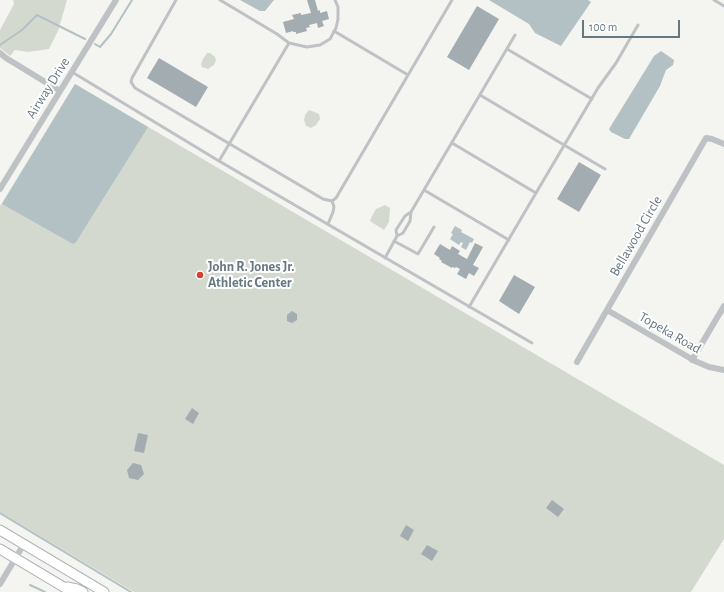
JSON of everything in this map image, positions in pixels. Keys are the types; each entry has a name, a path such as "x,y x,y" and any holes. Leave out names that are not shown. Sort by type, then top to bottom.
{"main road":[{"path":"0,530 104,592"},
{"path":"0,549 14,560 62,589 72,592"},
{"path":"0,554 14,560"},
{"path":"62,589 77,589 83,592"}],"street":[{"name":"Airway Drive","path":"0,189 116,0"},
{"path":"0,53 60,91"},
{"name":"Bellawood Circle","path":"577,362 706,138 724,144"},
{"path":"692,360 724,306"},
{"name":"Topeka Road","path":"607,310 692,360 709,368 724,370"},
{"path":"0,584 24,544"}],"lane":[{"path":"176,0 135,71 131,82 135,88 323,199 332,201"},
{"path":"220,0 277,34 289,43 307,47 320,45 330,39 336,28 338,19 338,7 335,0"},
{"path":"332,201 336,198 452,0"},
{"path":"714,0 724,6"},
{"path":"469,307 598,88 616,63 638,25"},
{"path":"334,31 408,75"},
{"path":"396,236 403,233 410,221 411,212 515,35"},
{"path":"219,161 289,43"},
{"path":"506,49 592,100"},
{"path":"72,72 219,161 532,343"},
{"path":"480,95 606,168"},
{"path":"452,143 536,193"},
{"path":"424,190 509,240"},
{"path":"328,224 334,207 332,201"},
{"path":"385,258 396,236 396,230 404,216 411,212"},
{"path":"394,241 418,254 434,227"}],"shaded area":[{"path":"13,0 67,0 58,31 49,49 28,52 15,50 10,56 0,48 0,30 14,4"},
{"path":"240,0 274,0 265,11 260,11"},
{"path":"489,0 588,0 591,2 561,46 535,33 529,24"},
{"path":"661,51 674,60 673,65 666,70 660,86 629,139 625,139 611,132 609,129 654,56"},
{"path":"207,53 210,53 216,60 214,65 208,69 202,67 201,64"},
{"name":"John R. Jones Jr. Athletic Center","path":"75,84 724,465 724,539 691,592 134,592 0,512 0,206"},
{"path":"75,84 148,127 76,242 73,244 2,204"},
{"path":"309,110 319,114 320,119 316,125 311,128 306,126 304,120 305,115"},
{"path":"385,205 390,208 389,222 384,230 370,220 376,209"},
{"path":"455,226 462,230 461,232 474,239 472,243 470,242 466,250 461,247 463,243 461,242 459,245 450,239 453,234 451,233"}],"building":[{"path":"307,0 315,0 318,11 320,10 320,13 327,11 329,19 322,21 324,26 318,28 317,23 309,25 310,27 306,28 307,31 296,34 296,32 293,31 286,33 283,22 294,19 292,15 311,13"},
{"path":"477,6 499,19 469,70 447,57"},
{"path":"159,58 208,87 196,107 147,78"},
{"path":"579,162 601,175 579,212 557,199"},
{"path":"475,243 483,247 473,265 479,268 474,276 469,273 466,279 457,274 460,269 456,267 452,268 441,262 442,261 439,259 440,258 434,254 440,244 450,250 452,246 460,251 458,254 467,259"},
{"path":"514,275 535,287 519,314 499,301"},
{"path":"292,311 297,314 297,320 292,323 287,321 287,315"},
{"path":"192,408 199,413 193,424 185,419"},
{"path":"138,433 148,435 144,453 134,451"},
{"path":"133,463 141,465 144,474 138,480 129,478 127,470"},
{"path":"552,500 564,509 558,517 546,508"},
{"path":"406,525 414,530 408,541 400,536"},
{"path":"427,545 438,551 432,561 421,554"}],"waterway":[{"path":"95,44 100,47 111,34 132,0"},
{"path":"0,45 22,30 37,15 85,39"},
{"path":"0,513 131,592"},
{"path":"30,585 45,592"}],"place":[{"name":"John R. Jones Jr. Athletic Center","path":"200,275"}]}
